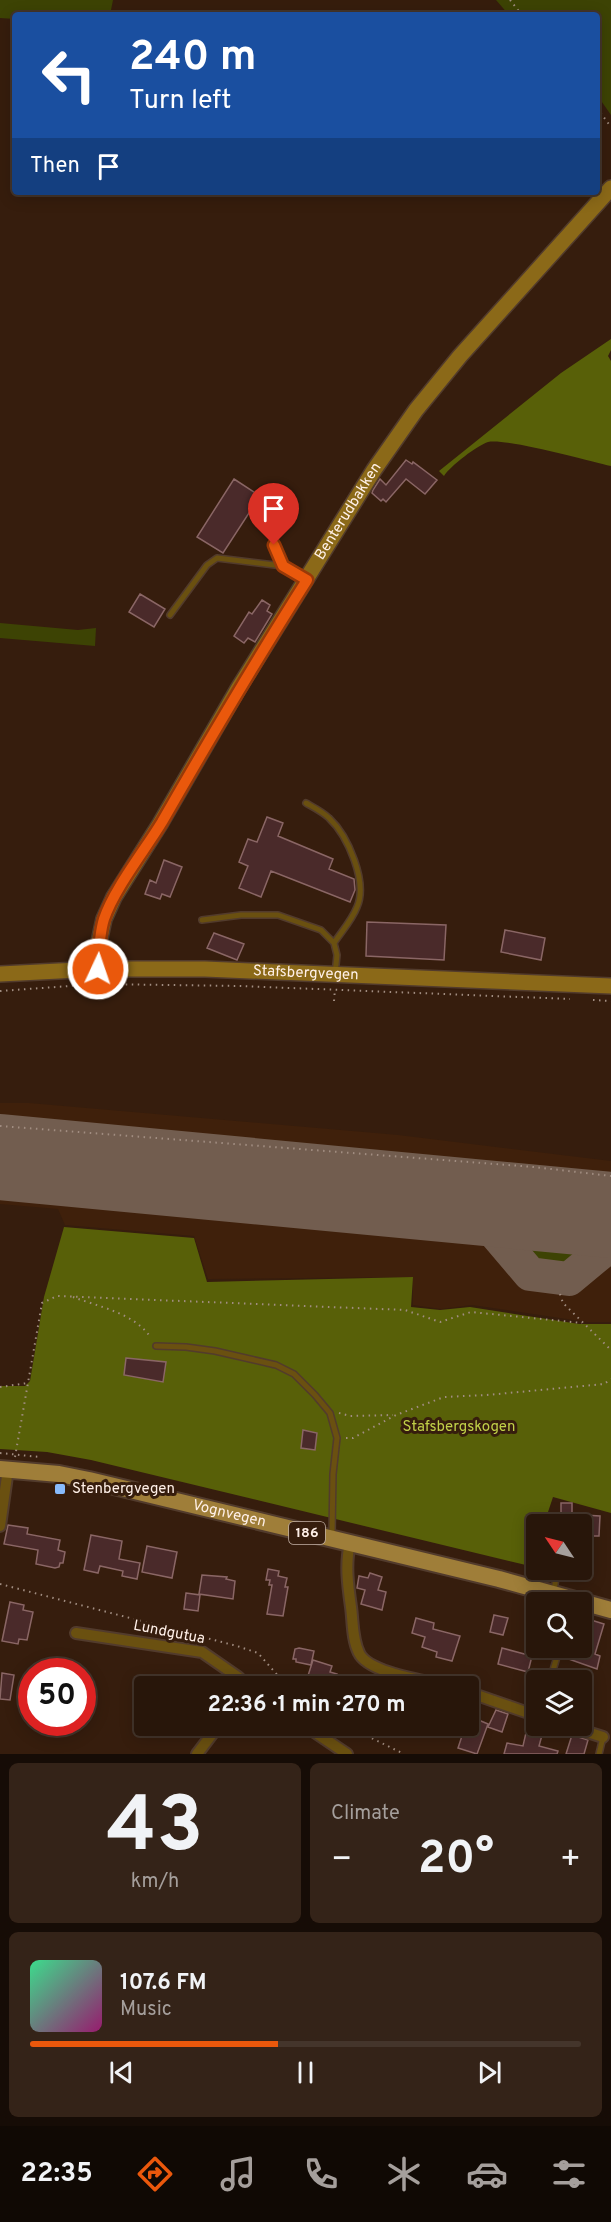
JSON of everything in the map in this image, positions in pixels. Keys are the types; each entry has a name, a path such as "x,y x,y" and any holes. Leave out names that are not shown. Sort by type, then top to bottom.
{"main road":[{"name":"Benterudbakken","path":"98,969 99,942 104,919 114,897 160,824 238,689 374,470 416,410 513,296 611,188"},
{"name":"Stafsbergvegen","path":"0,974 98,969 205,969 611,987"},
{"name":"Vognvegen","path":"4,1469 59,1474 89,1480 549,1592"},
{"name":"Vognvegen","path":"592,1604 611,1610"}],"street":[{"path":"0,1526 4,1469"},
{"path":"350,1543 347,1556 348,1584 354,1637 361,1657 369,1663 406,1676"},
{"name":"Lundgutua","path":"76,1633 202,1652 237,1676"},
{"path":"479,1696 526,1712"},
{"path":"592,1733 603,1737"},
{"path":"197,1754 211,1736"},
{"path":"320,1736 347,1754"}],"lane":[{"path":"273,519 271,533 283,566"},
{"path":"170,615 207,565 217,558 283,566 307,580"},
{"path":"306,803 329,817 340,832 356,864 362,885 358,907 334,942"},
{"path":"202,920 241,915 278,915 321,930 334,942 337,955 335,975"},
{"path":"156,1346 215,1351 276,1365 294,1374 330,1413 338,1438 333,1474 332,1539"},
{"path":"599,1754 603,1737"}],"path":[{"path":"510,0 520,12"},
{"path":"600,112 611,127"},
{"path":"0,991 98,984 240,986 580,1000"},
{"path":"590,1000 611,1001"},
{"path":"0,1126 534,1167 611,1176"},
{"path":"560,1294 563,1303 611,1350"},
{"path":"15,1454 42,1303 57,1296 405,1310 440,1322 471,1312 582,1323"},
{"path":"71,1296 131,1319 147,1332 156,1346"},
{"path":"338,1438 353,1438 396,1415 444,1397 604,1384 611,1378"},
{"path":"0,1387 28,1383"},
{"path":"330,1413 350,1416 396,1415"},
{"path":"0,1584 237,1646 258,1653 278,1676"},
{"path":"367,1736 404,1754"}],"shaded area":[{"path":"0,1103 29,1103 398,1135 611,1161 611,1322 587,1322 472,1305 441,1309 413,1305 413,1277 208,1279 194,1236 65,1225 58,1209 0,1204"}],"green space":[{"path":"0,0 113,0 111,12 12,12 12,19 0,18"},
{"path":"496,0 611,0 611,115 600,99 600,12 506,12"},
{"path":"611,339 611,350 608,356 611,361 611,466 512,443 488,442 458,462 444,476 439,471 561,373"},
{"path":"0,623 78,630 96,628 95,646 0,638"},
{"path":"484,1211 611,1224 611,1237 572,1269 529,1265"},
{"name":"Stafsbergskogen","path":"64,1227 194,1238 207,1282 413,1277 411,1307 440,1310 470,1307 579,1324 611,1324 611,1513 553,1497 547,1514 526,1514 526,1565 91,1460 47,1452 0,1449 0,1386 25,1386 30,1381 44,1297"}],"building":[{"path":"406,460 412,464 413,462 437,480 425,494 406,479 386,502 383,499 381,501 372,493 373,490 380,479 386,485"},
{"path":"234,479 260,496 223,553 197,537"},
{"path":"140,594 165,609 154,627 129,612"},
{"path":"262,600 270,605 267,611 272,614 255,642 248,638 244,643 234,636 249,612 252,614"},
{"path":"267,817 283,823 278,836 333,859 329,869 354,879 355,890 350,902 271,871 261,897 239,888 248,866 239,862 248,839 257,842"},
{"path":"164,860 182,867 170,897 162,894 160,899 145,894 150,880 156,883"},
{"path":"367,922 446,925 444,960 366,956"},
{"path":"505,930 545,938 541,960 501,952"},
{"path":"214,933 244,944 237,960 207,948"},
{"path":"126,1358 166,1362 163,1382 124,1375"},
{"path":"303,1430 317,1433 315,1450 301,1448"},
{"path":"561,1503 572,1503 572,1514 561,1514"},
{"path":"592,1516 600,1516 599,1536 592,1536"},
{"path":"8,1525 28,1528 27,1534 60,1540 58,1550 65,1552 63,1563 55,1568 36,1564 38,1550 4,1544"},
{"path":"91,1535 122,1541 119,1559 140,1563 137,1579 122,1576 123,1571 100,1566 98,1573 84,1570"},
{"path":"147,1546 177,1552 172,1578 142,1572"},
{"path":"268,1569 279,1571 278,1576 287,1578 285,1587 288,1587 283,1616 267,1614 272,1585 269,1585 270,1580 266,1580"},
{"path":"370,1573 382,1577 378,1590 386,1592 382,1610 361,1604 365,1590 357,1588 359,1576 368,1578"},
{"path":"202,1575 227,1577 226,1579 235,1581 233,1599 199,1594"},
{"path":"186,1593 200,1595 198,1611 184,1609"},
{"path":"10,1602 24,1605 23,1610 33,1612 27,1640 19,1639 18,1644 2,1641"},
{"path":"494,1615 508,1618 503,1635 490,1632"},
{"path":"416,1618 434,1623 433,1629 460,1636 452,1661 436,1657 437,1652 422,1647 425,1637 412,1633"},
{"path":"592,1620 604,1624 595,1654 600,1656 597,1669 566,1658 592,1658"},
{"path":"502,1648 532,1658 526,1671 498,1664"},
{"path":"295,1649 314,1651 311,1665 296,1662 296,1659 293,1659"},
{"path":"313,1660 332,1666 330,1672 337,1674 336,1676 308,1676"},
{"path":"2,1673 14,1675 10,1700 0,1699"},
{"path":"496,1710 508,1714 502,1732 488,1727"},
{"path":"479,1720 488,1724 477,1754 458,1748 462,1736 479,1736"},
{"path":"526,1733 526,1736 542,1736 539,1746 558,1751 557,1754 504,1754 507,1743 523,1746"},
{"path":"572,1736 588,1740 584,1754 566,1754"}],"taxiway":[{"path":"468,1201 530,1274 569,1279 611,1244"}],"runway":[{"path":"0,1157 611,1215"}],"place":[{"name":"Stenbergvegen","path":"60,1489"}],"route":[{"path":"98,969 99,942 104,919 114,897 160,824 238,689 307,580 283,566 274,545"}]}
